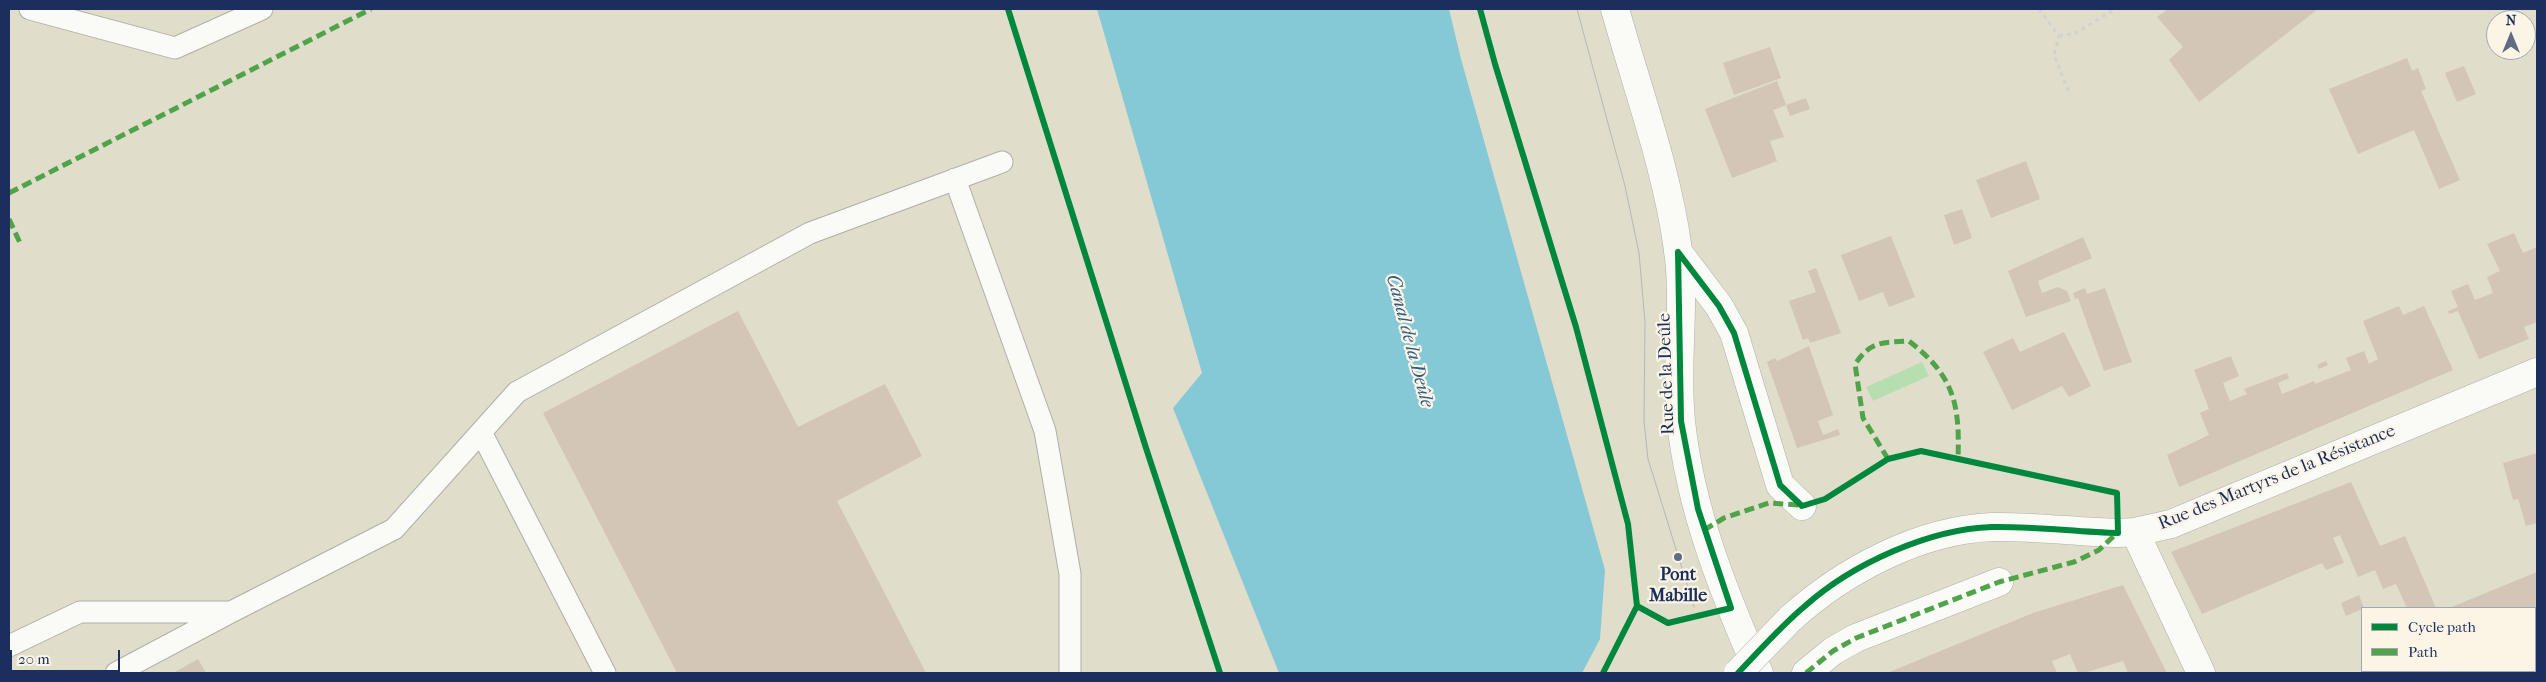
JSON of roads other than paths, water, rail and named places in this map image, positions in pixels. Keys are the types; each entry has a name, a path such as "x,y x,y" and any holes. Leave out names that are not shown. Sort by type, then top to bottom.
{"street":[{"name":"Rue de la Deûle","path":"1615,9 1664,182 1678,252 1679,379 1681,421 1688,464 1698,509 1712,555 1731,608 1759,673"},
{"path":"1678,252 1719,306 1734,333 1780,485 1802,506"},
{"name":"Rue des Martyrs de la Résistance","path":"1738,673 1790,619 1834,582 1884,557 1932,538 1994,527 2135,532 2186,518 2537,372"},
{"path":"2135,532 2201,673"},
{"path":"1806,673 1833,651 1856,638 1999,582"}],"lane":[{"path":"30,9 175,48 262,9"},
{"path":"116,673 394,529 517,392 810,233 1002,162"},
{"path":"956,179 1045,431 1070,574 1070,673"},
{"path":"481,432 605,673"},
{"path":"9,646 80,612 231,612"}],"water":[{"name":"Canal de la Deûle","path":"1097,9 1449,9 1461,59 1605,570 1600,639 1582,673 1279,673 1173,408 1202,373"}],"tram line":[{"path":"1577,9 1625,186 1639,253 1645,322 1644,421 1648,459 1694,607"}],"place":[{"name":"Pont Mabille","path":"1678,557"}]}
